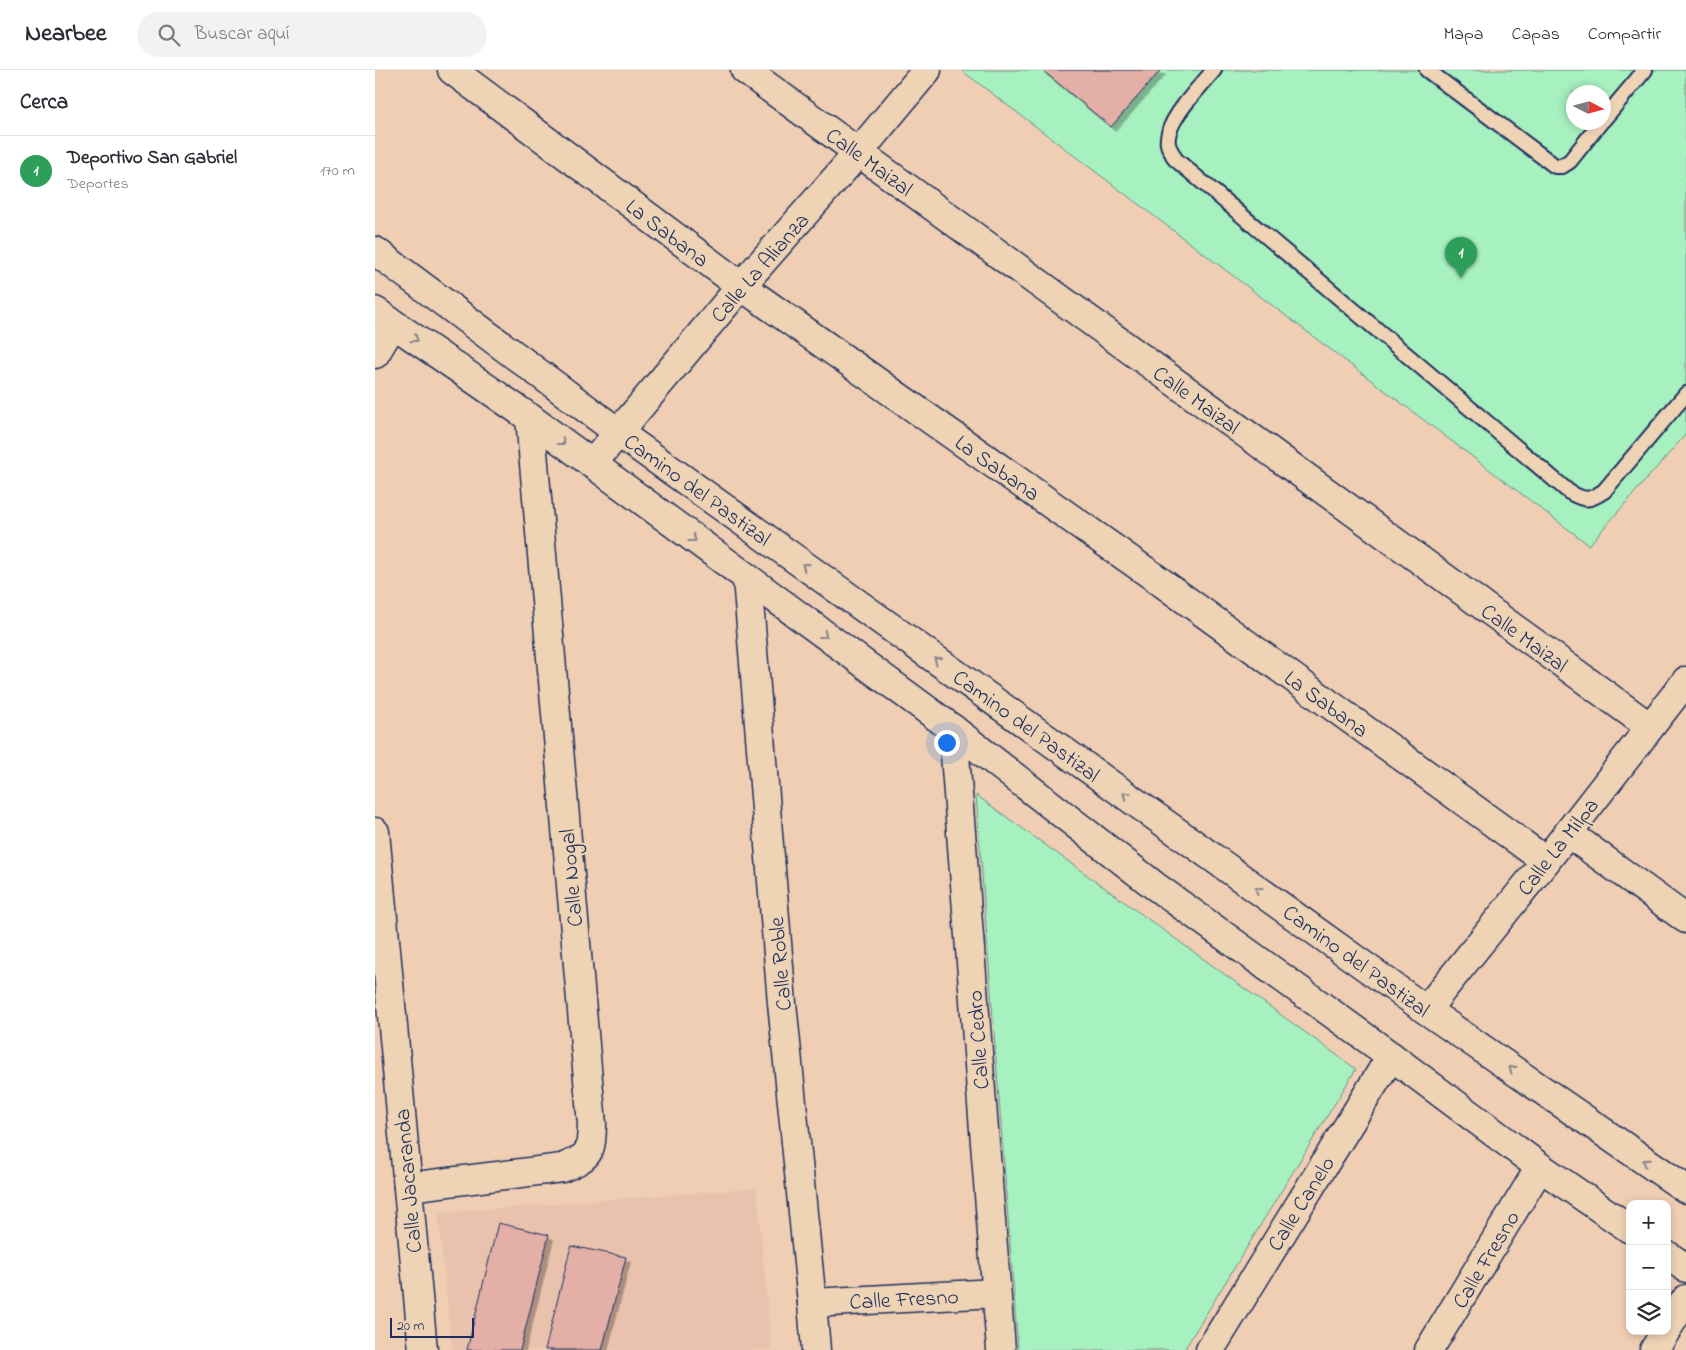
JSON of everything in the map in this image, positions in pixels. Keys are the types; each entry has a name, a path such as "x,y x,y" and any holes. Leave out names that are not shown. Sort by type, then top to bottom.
{"street":[{"name":"La Sabana","path":"452,70 741,286 1150,574 1546,861"},
{"name":"Calle Maizal","path":"745,70 1650,727"},
{"name":"Calle La Alianza","path":"592,464 741,286 859,153 927,70"},
{"name":"Camino del Pastizal","path":"375,251 619,433 1426,1010 1686,1189"},
{"name":"Camino del Pastizal","path":"384,317 530,418 953,729 1155,886 1391,1056 1540,1167 1626,1226"},
{"path":"375,354 384,317"},
{"name":"Calle Nogal","path":"408,1187 563,1168 582,1160 591,1146 592,1124 530,418"},
{"name":"Calle Roble","path":"747,578 782,1003 816,1350"},
{"name":"Calle La Milpa","path":"1426,1010 1546,861 1650,727 1681,696"},
{"name":"Calle Cedro","path":"953,729 1001,1350"},
{"name":"Calle Jacaranda","path":"375,832 423,1350"},
{"path":"1568,832 1686,919"},
{"name":"Calle Canelo","path":"1210,1350 1391,1056"},
{"name":"Calle Fresno","path":"1429,1350 1540,1167"},
{"path":"1671,1258 1686,1268"},
{"name":"Calle Fresno","path":"812,1303 996,1293"},
{"path":"1671,1322 1686,1299"},
{"path":"1654,1350 1663,1335"}],"lane":[{"path":"1213,70 1176,117 1169,131 1168,144 1175,159 1569,492 1580,498 1592,499 1604,491 1686,394"},
{"path":"1427,70 1555,166 1562,166 1570,161 1596,130"},
{"path":"1611,111 1645,70"}],"shaded area":[{"path":"757,1188 771,1350 452,1350 438,1213"}],"green space":[{"path":"961,70 1686,70 1686,434 1589,545"},
{"path":"976,795 1356,1069 1184,1350 1018,1350"}],"building":[{"path":"1042,70 1161,70 1111,127"},
{"path":"498,1223 549,1235 520,1350 467,1350"},
{"path":"571,1246 626,1257 602,1350 545,1350"}],"place":[{"name":"Deportivo San Gabriel","path":"1461,278"}]}
